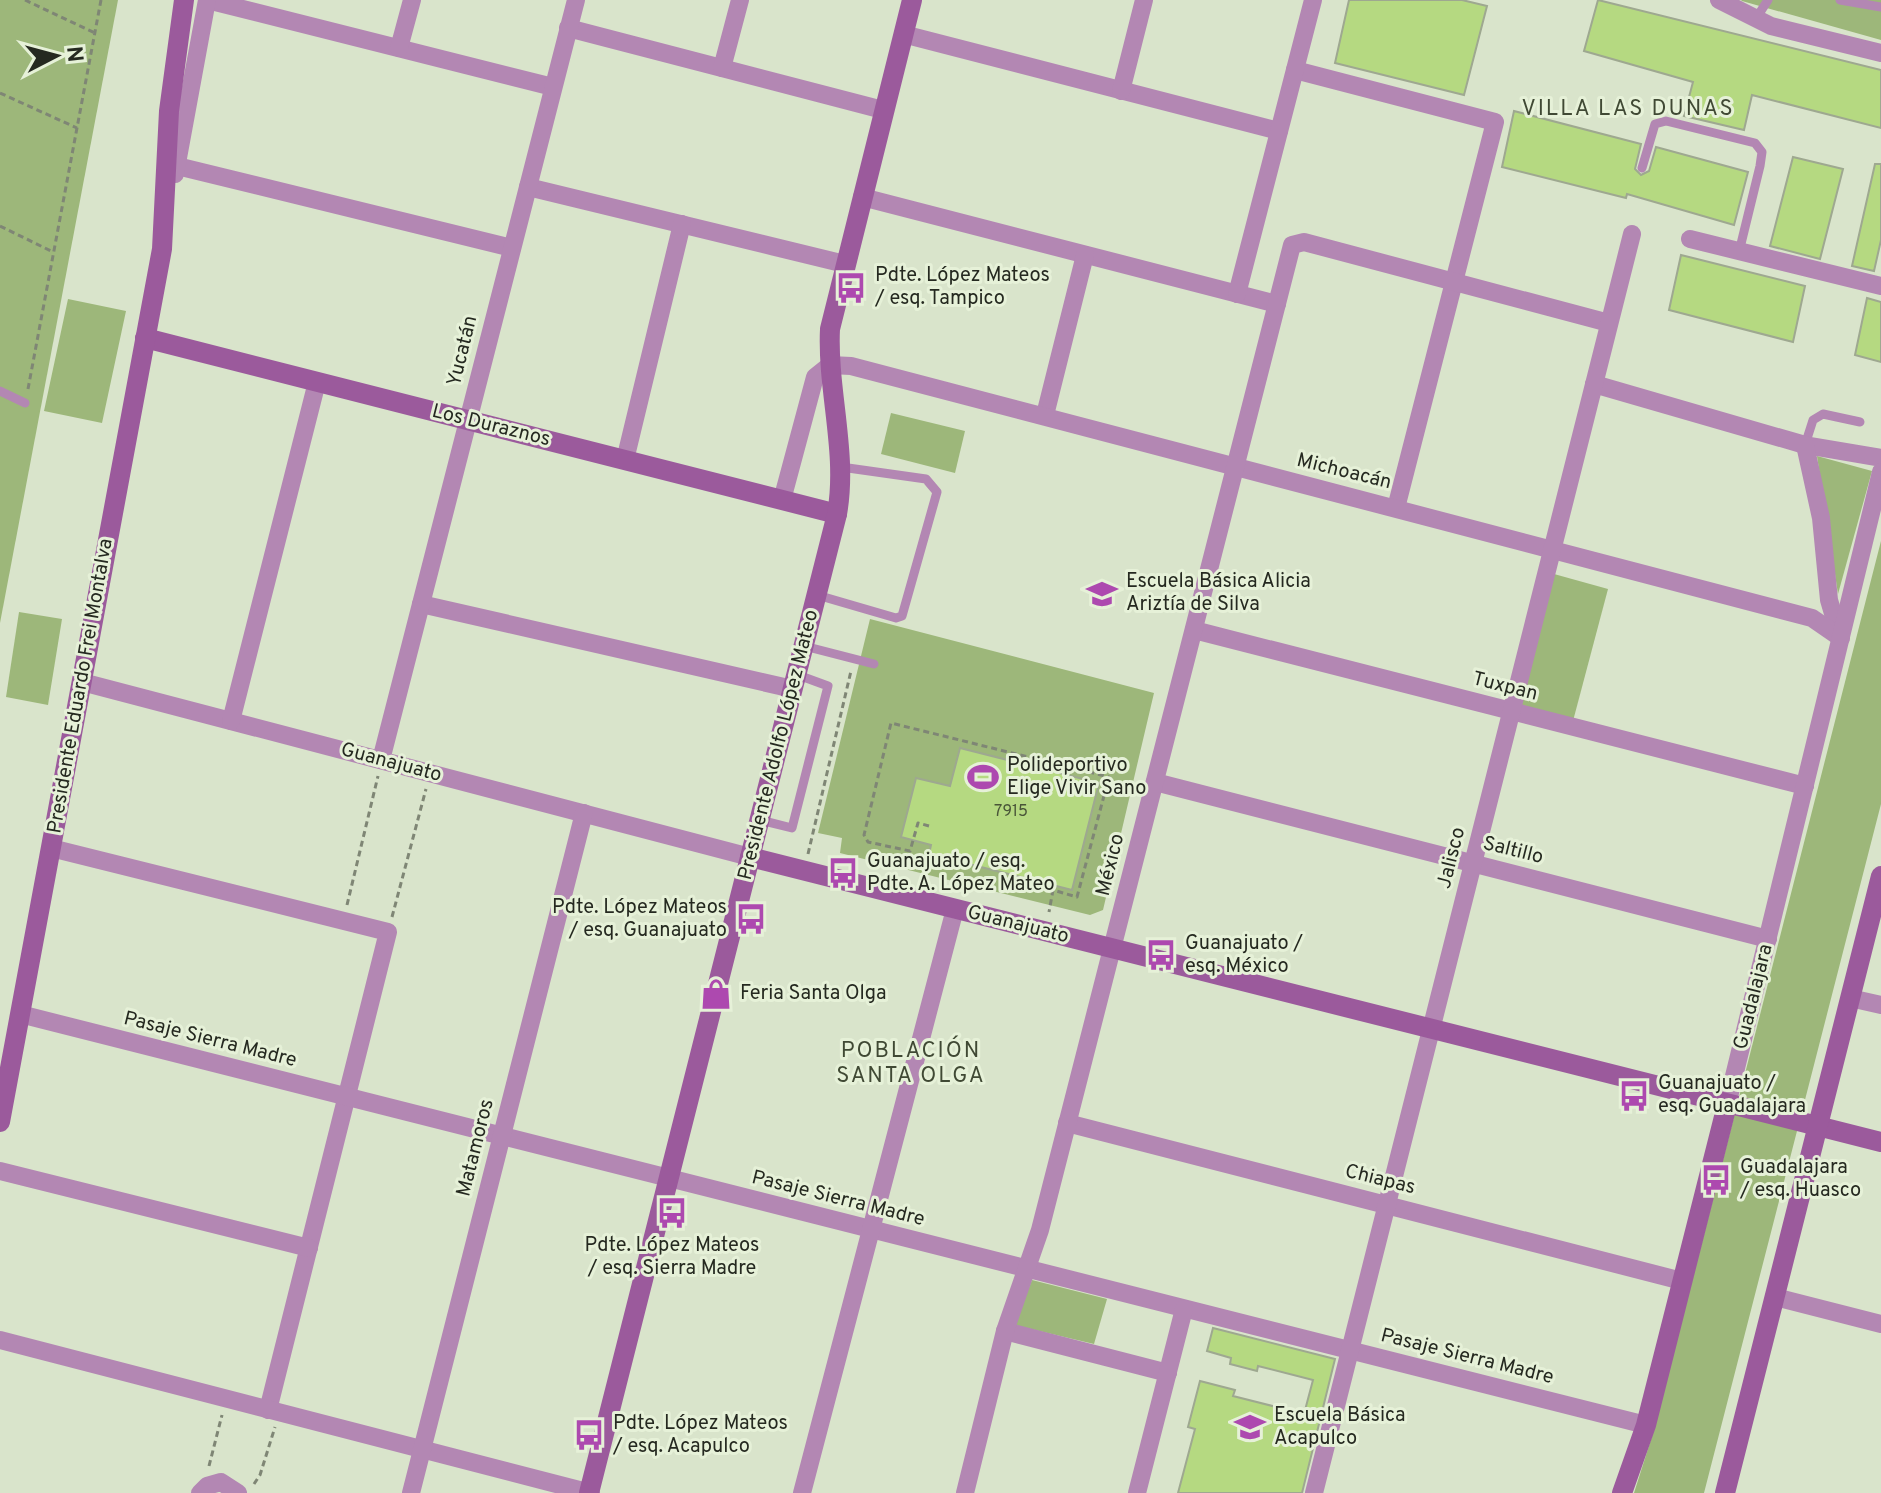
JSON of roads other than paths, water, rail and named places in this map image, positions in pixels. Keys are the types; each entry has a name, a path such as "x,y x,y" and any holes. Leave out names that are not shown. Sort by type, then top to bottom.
{"street":[{"name":"Presidente Eduardo Frei Montalva","path":"162,249 169,111 184,0"},
{"name":"Presidente Eduardo Frei Montalva","path":"0,1122 207,0"},
{"path":"207,0 553,87"},
{"path":"399,48 412,0"},
{"name":"Yucatán","path":"381,760 576,0"},
{"path":"722,68 740,0"},
{"name":"Presidente Adolfo López Mateo","path":"590,1493 837,514 841,467 830,365 832,316 912,0"},
{"path":"1121,91 1144,0"},
{"path":"1237,294 1313,0"},
{"path":"1719,0 1755,20 1881,53"},
{"path":"568,28 883,110"},
{"path":"903,34 1279,131"},
{"path":"1295,70 1495,122 1396,508"},
{"path":"177,166 512,248"},
{"path":"528,187 845,264"},
{"path":"862,197 1277,304"},
{"path":"625,460 682,224"},
{"name":"Jalisco","path":"1314,1493 1632,234"},
{"path":"1690,239 1881,286"},
{"name":"México","path":"965,1493 1005,1331 1040,1230 1292,245 1304,242 1454,281"},
{"path":"1045,415 1085,255"},
{"path":"1454,281 1609,323"},
{"name":"Los Duraznos","path":"145,338 837,514"},
{"path":"782,500 815,377 830,365"},
{"name":"Michoacán","path":"830,365 861,368 1553,548 1812,618 1841,638"},
{"path":"231,721 317,382"},
{"path":"1594,384 1805,445 1881,458"},
{"path":"1805,445 1821,518 1829,600 1841,638"},
{"name":"Guadalajara","path":"1622,1493 1646,1425 1881,472"},
{"path":"421,604 795,682"},
{"name":"Tuxpan","path":"1194,630 1805,786"},
{"name":"Guanajuato","path":"82,682 750,857 1881,1142"},
{"name":"Saltillo","path":"1155,782 1768,939"},
{"name":"Matamoros","path":"411,1493 584,813"},
{"path":"51,848 388,932 309,1248 274,1411"},
{"path":"1725,1493 1881,876"},
{"path":"802,1493 955,909"},
{"path":"1850,998 1881,1005"},
{"name":"Pasaje Sierra Madre","path":"20,1014 1646,1425"},
{"name":"Chiapas","path":"1067,1123 1682,1281"},
{"path":"0,1171 309,1248"},
{"path":"1775,1297 1881,1324"},
{"path":"1137,1493 1184,1309"},
{"path":"1005,1331 1168,1373"},
{"path":"0,1340 590,1493"},
{"path":"204,1489 221,1482 238,1493"}],"lane":[{"path":"1755,20 1768,0"},
{"path":"1840,0 1881,7"},
{"path":"1642,168 1649,134 1655,124 1666,121 1755,143 1762,152 1760,166 1739,252"},
{"path":"0,391 25,403"},
{"path":"1805,445 1813,420 1823,414 1860,422"},
{"path":"817,595 896,618 902,616 937,492 926,479 841,467"},
{"path":"804,646 874,664"},
{"path":"760,820 792,828 828,686 795,682"}],"place":[{"name":"Pdte. López Mateos / esq. Tampico","path":"851,288"},
{"name":"Escuela Básica Alicia Ariztía de Silva","path":"1102,594"},
{"name":"Polideportivo Elige Vivir Sano","path":"983,777"},
{"name":"Guanajuato / esq. Pdte. A. López Mateo","path":"843,873"},
{"name":"Pdte. López Mateos / esq. Guanajuato","path":"751,919"},
{"name":"Guanajuato / esq. México","path":"1161,955"},
{"name":"Feria Santa Olga","path":"716,994"},
{"name":"Guanajuato / esq. Guadalajara","path":"1634,1096"},
{"name":"Guadalajara / esq. Huasco","path":"1716,1180"},
{"name":"Pdte. López Mateos / esq. Sierra Madre","path":"672,1213"},
{"name":"Escuela Básica Acapulco","path":"1250,1427"},
{"name":"Pdte. López Mateos / esq. Acapulco","path":"589,1435"}],"district":[{"name":"VILLA LAS DUNAS","path":"1628,109"},
{"name":"POBLACIÓN SANTA OLGA","path":"911,1064"}]}
